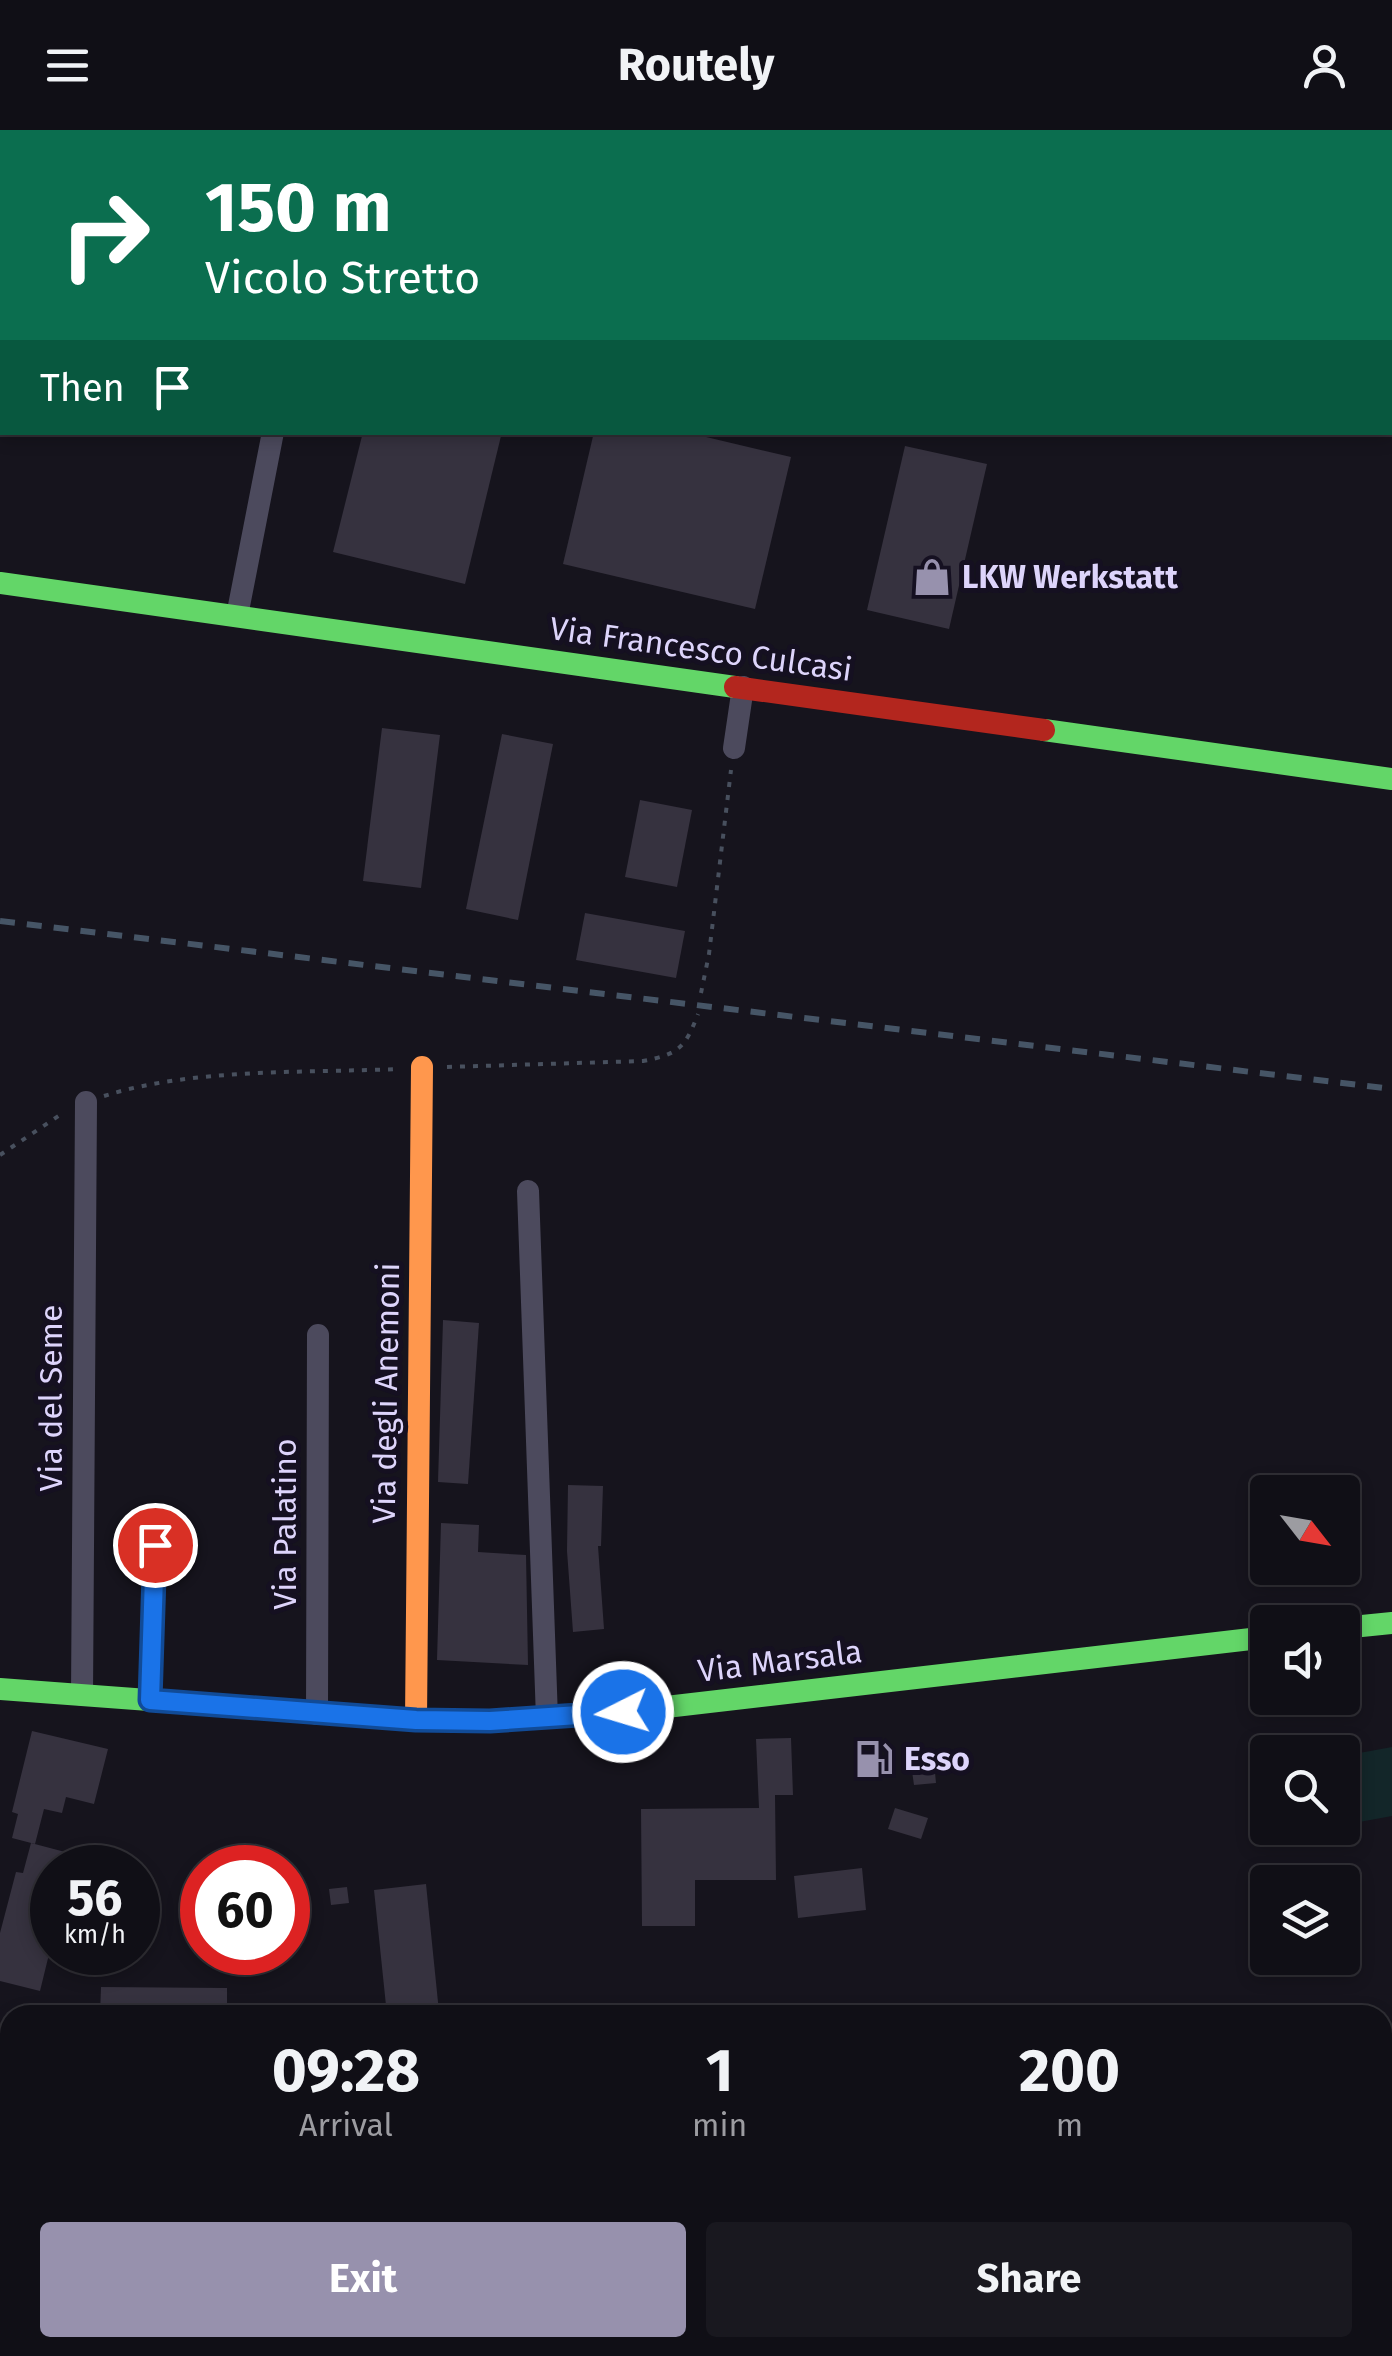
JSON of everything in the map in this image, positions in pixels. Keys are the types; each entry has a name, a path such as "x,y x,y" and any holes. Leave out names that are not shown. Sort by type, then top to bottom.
{"street":[{"path":"237,616 272,435"},
{"name":"Via Francesco Culcasi","path":"0,583 1392,779"},
{"path":"734,748 743,687"},
{"name":"Via degli Anemoni","path":"416,1720 422,1068"},
{"name":"Via del Seme","path":"82,1695 86,1102"},
{"path":"528,1190 548,1718"},
{"name":"Via Palatino","path":"317,1714 318,1336"},
{"path":"150,1700 155,1545"},
{"path":"1360,1626 1392,1623"},
{"name":"Via Marsala","path":"0,1689 416,1720 548,1718 1250,1639"}],"path":[{"path":"701,993 734,748"},
{"path":"0,1155 86,1102 128,1088 198,1078 643,1061 668,1056 688,1039 698,1014"}],"green space":[{"path":"1392,1747 1392,1816 1360,1822 1360,1753"}],"building":[{"path":"362,435 501,436 465,584 333,552"},
{"path":"593,435 698,435 791,457 755,609 563,564"},
{"path":"905,446 987,464 949,629 867,610"},
{"path":"382,728 440,735 421,888 363,881"},
{"path":"502,734 553,744 518,920 466,909"},
{"path":"640,800 692,810 677,887 625,877"},
{"path":"585,913 685,931 676,978 576,960"},
{"path":"443,1320 479,1323 468,1484 438,1482"},
{"path":"568,1485 603,1486 598,1546 604,1629 573,1632 567,1551"},
{"path":"441,1523 479,1525 478,1552 526,1555 528,1665 437,1660"},
{"path":"32,1731 108,1749 94,1804 66,1797 62,1813 44,1809 35,1844 12,1838 18,1814 12,1812"},
{"path":"791,1738 793,1795 775,1795 776,1880 695,1880 695,1926 642,1926 641,1809 759,1808 756,1739"},
{"path":"934,1762 936,1783 914,1785 911,1764"},
{"path":"895,1808 928,1818 921,1839 888,1829"},
{"path":"30,1847 30,1975 44,1975 40,1991 0,1981 0,1933 16,1872 23,1873"},
{"path":"862,1868 866,1910 798,1918 794,1876"},
{"path":"426,1884 438,2005 386,2005 374,1890"},
{"path":"347,1887 349,1903 331,1905 329,1889"},
{"path":"101,1987 227,1988 227,2005 100,2005"}],"railway":[{"path":"0,921 1392,1089"}],"traffic: fast":[{"path":"0,583 735,687"},
{"path":"1044,730 1392,779"},
{"path":"1360,1626 1392,1623"},
{"path":"0,1689 416,1720 490,1721 623,1712 1250,1639"}],"traffic: slow":[{"path":"416,1720 422,1067"}],"traffic: jam":[{"path":"735,687 1044,730"}],"place":[{"name":"LKW Werkstatt","path":"932,577"},
{"name":"Esso","path":"874,1759"}],"route":[{"path":"155,1545 150,1700 416,1720 490,1721 623,1712"}]}
